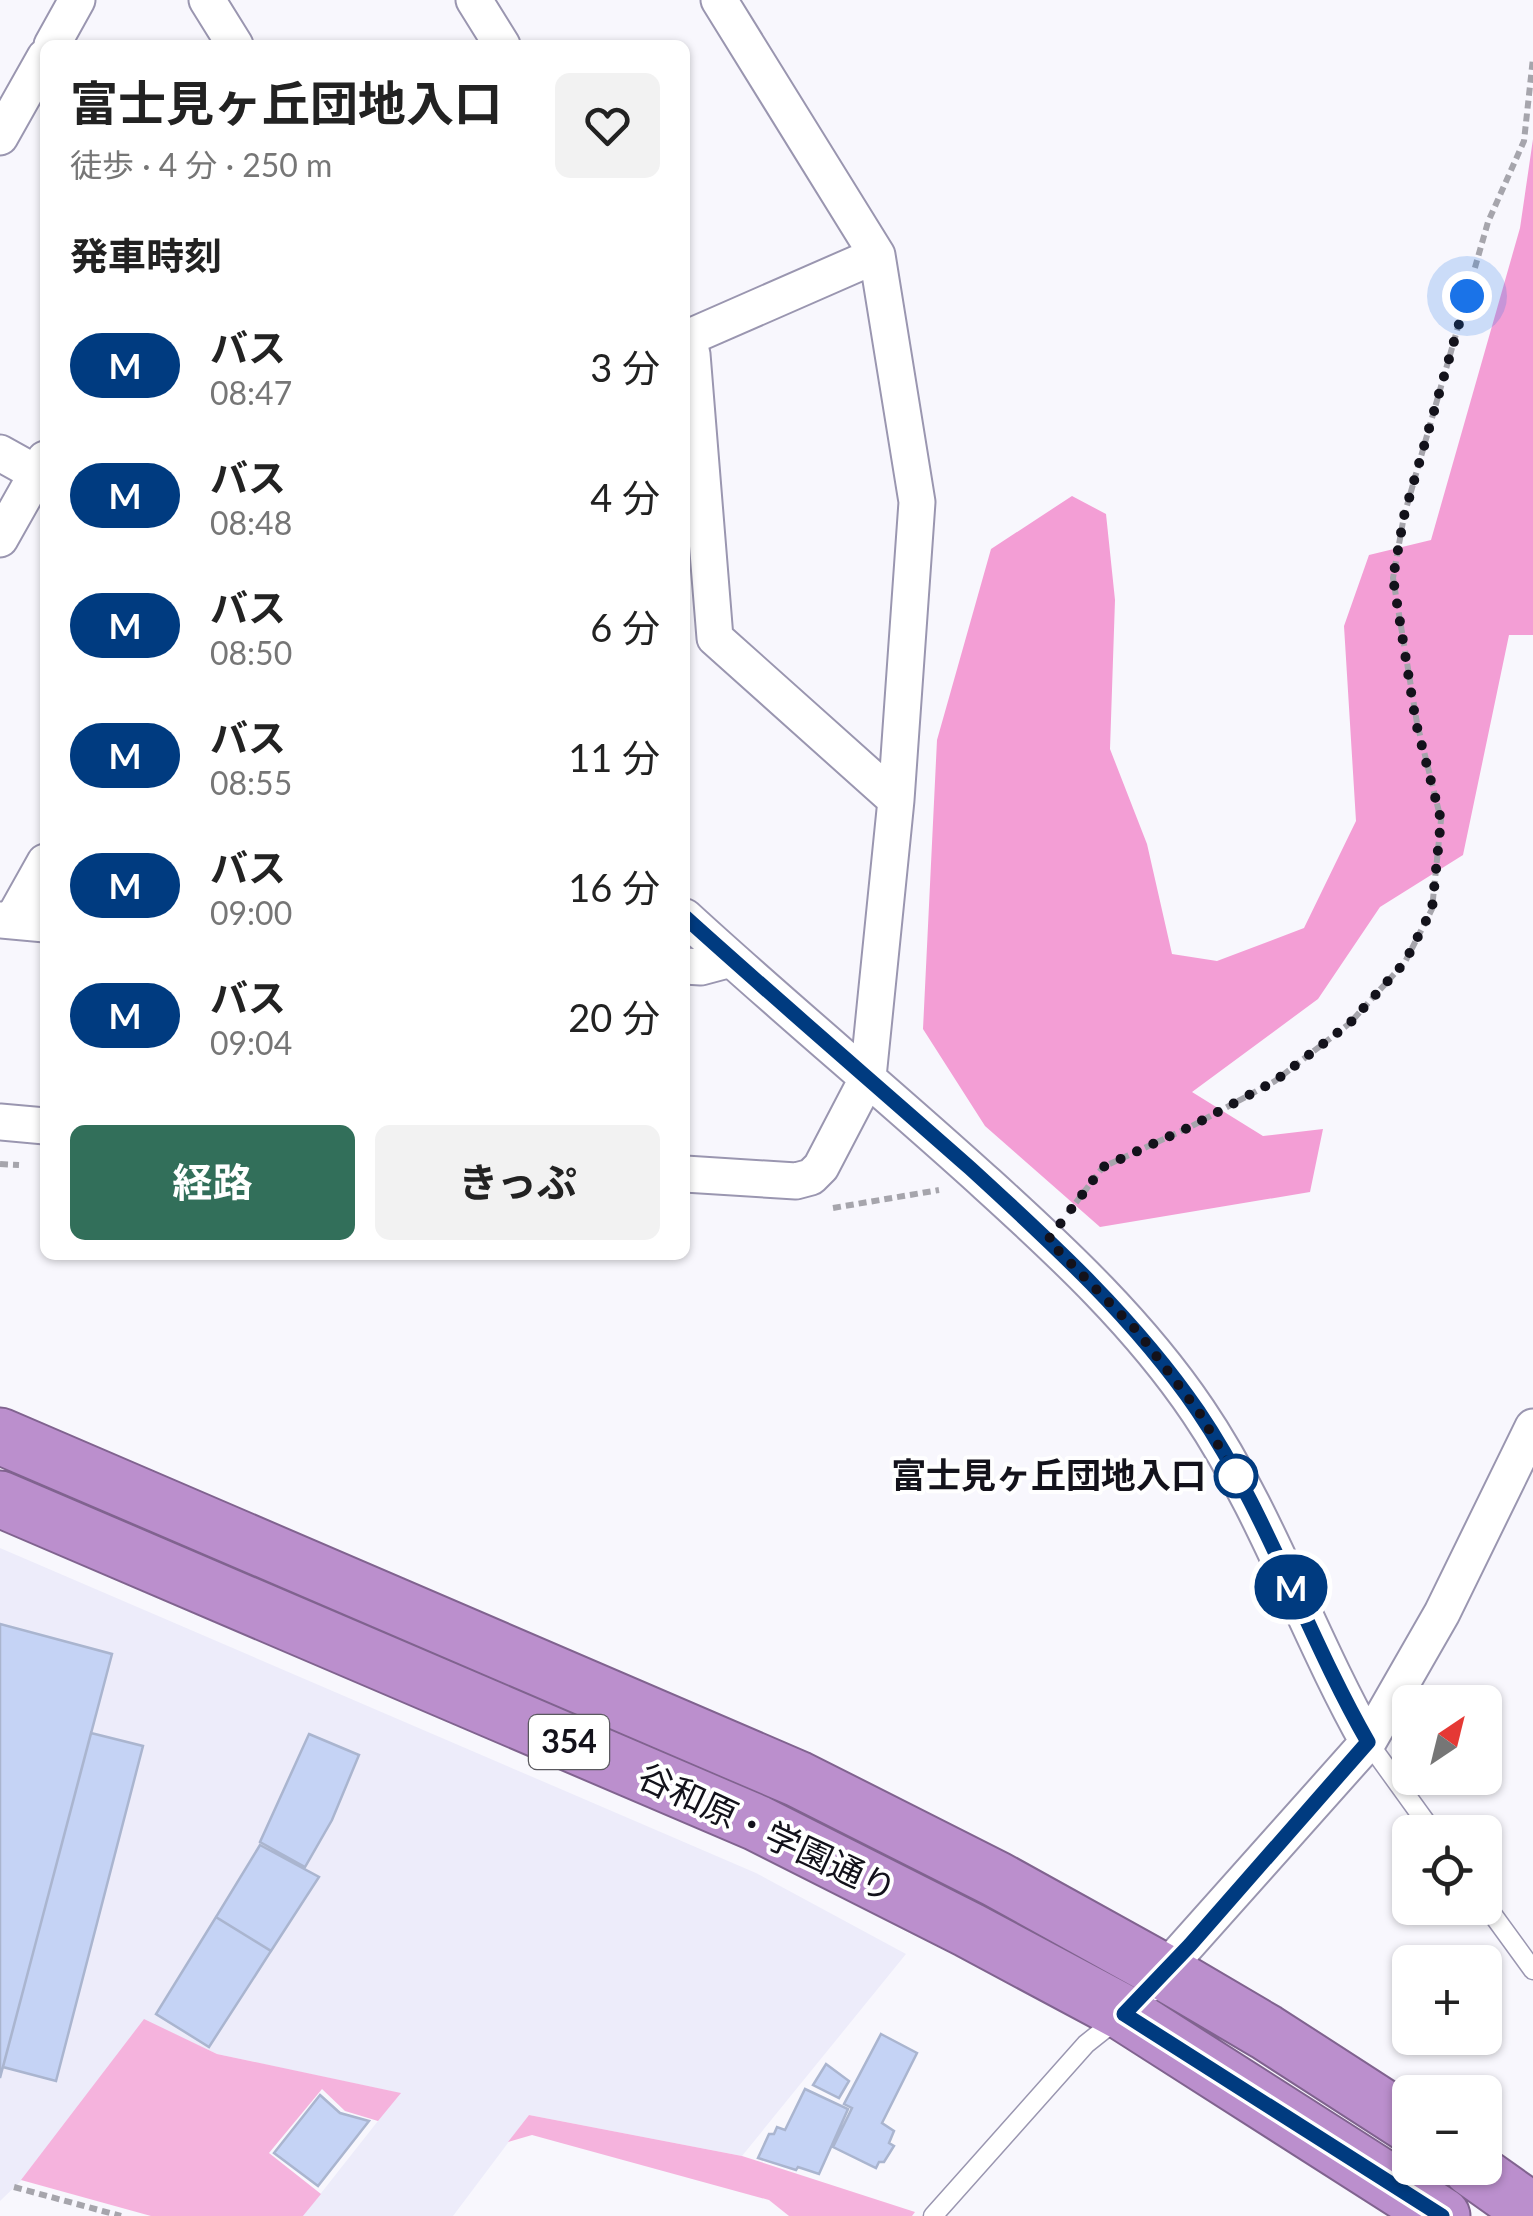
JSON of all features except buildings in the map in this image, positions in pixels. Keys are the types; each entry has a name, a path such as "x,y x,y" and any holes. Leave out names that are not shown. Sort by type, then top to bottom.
{"highway":[{"name":"谷和原・学園通り","path":"0,1436 798,1779 996,1879 1164,1972 1392,2113"},
{"name":"谷和原・学園通り","path":"0,1499 756,1822 1124,2014 1442,2216"},
{"path":"1495,2185 1533,2212"}],"street":[{"path":"55,40 77,0"},
{"path":"474,0 499,40"},
{"path":"690,1174 796,1181 812,1177 822,1167 868,1077 896,800 917,502 877,256 719,0"},
{"path":"216,3 233,40"},
{"path":"0,137 40,66"},
{"path":"690,339 877,256"},
{"path":"690,350 715,638 896,800"},
{"path":"0,452 40,469"},
{"path":"0,539 40,473"},
{"path":"19,922 40,874"},
{"path":"690,922 1048,1240 1138,1332 1199,1412 1232,1469 1333,1681 1368,1742"},
{"path":"690,966 731,959"},
{"path":"0,1122 40,1126"},
{"path":"1124,2014 1368,1742 1442,1613 1533,1427"}],"lane":[{"path":"1368,1742 1421,1815"},
{"path":"1500,1925 1533,1970"},
{"path":"933,2216 1086,2044 1124,2014"}],"path":[{"path":"1048,1240 1103,1167 1192,1126 1275,1081 1350,1023 1405,962 1432,909 1441,820 1416,723 1393,578 1404,516 1488,222 1524,141 1533,58"},
{"path":"14,2187 121,2216"}],"shaded area":[{"path":"1533,139 1533,635 1509,635 1463,855 1380,907 1318,999 1192,1092 1263,1136 1323,1129 1310,1192 1100,1227 985,1126 923,1029 937,740 991,549 1072,496 1106,514 1115,600 1110,749 1147,844 1172,954 1217,961 1304,928 1356,821 1344,626 1369,555 1431,540 1520,228"},
{"path":"0,1548 756,1873 906,1954 742,2156 529,2115 453,2216 303,2216 400,2093 217,2054 144,2020 26,2176 0,2201"},
{"path":"144,2019 217,2054 401,2093 378,2121 345,2111 322,2089 269,2153 321,2194 303,2216 151,2216 21,2180"},
{"path":"529,2115 742,2156 915,2212 912,2216 789,2216 769,2200 532,2135 508,2142"}],"bus line":[{"name":"M","path":"690,922 1048,1240 1138,1332 1199,1412 1232,1469 1333,1681 1368,1742 1190,1945 1124,2014 1442,2216"}],"place":[{"name":"富士見ヶ丘団地入口","path":"1236,1476"}],"route":[{"path":"1236,1476 1199,1412 1138,1332 1048,1240 1103,1167 1192,1126 1275,1081 1350,1023 1405,962 1432,909 1441,820 1416,723 1393,578 1404,516 1467,296"}]}
